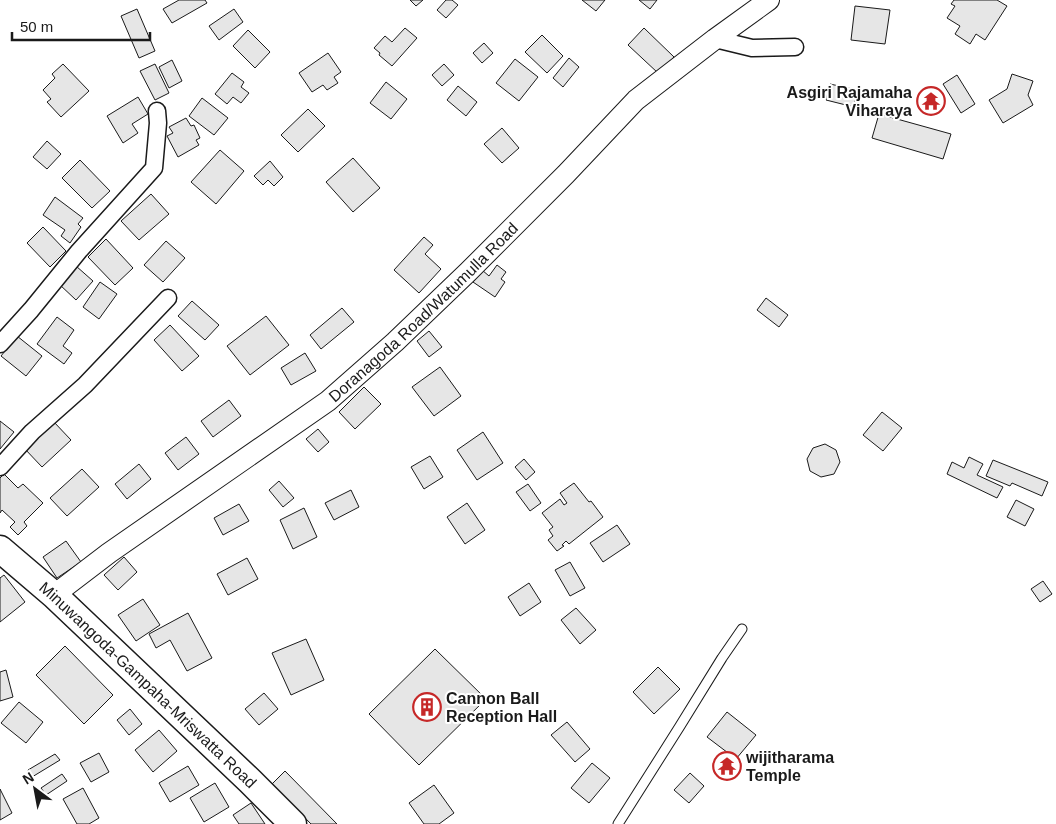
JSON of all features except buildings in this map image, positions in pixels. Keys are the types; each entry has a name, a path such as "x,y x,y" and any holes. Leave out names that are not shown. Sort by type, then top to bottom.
{"main road":[{"name":"Minuwangoda-Gampaha-Mriswatta Road","path":"0,549 54,595 293,824"}],"street":[{"name":"Doranagoda Road/Watumulla Road","path":"54,595 117,548 328,401 395,342 468,272 566,174 636,100 769,0"},
{"path":"715,39 752,48 795,47"},
{"path":"0,344 31,310 79,251 154,168 158,123 156,111"},
{"path":"0,467 32,432 85,385 168,298"}],"lane":[{"path":"618,824 742,629"}],"place":[{"name":"Asgiri Rajamaha Viharaya","path":"931,101"},
{"name":"Cannon Ball Reception Hall","path":"427,707"},
{"name":"wijitharama Temple","path":"727,766"}]}
